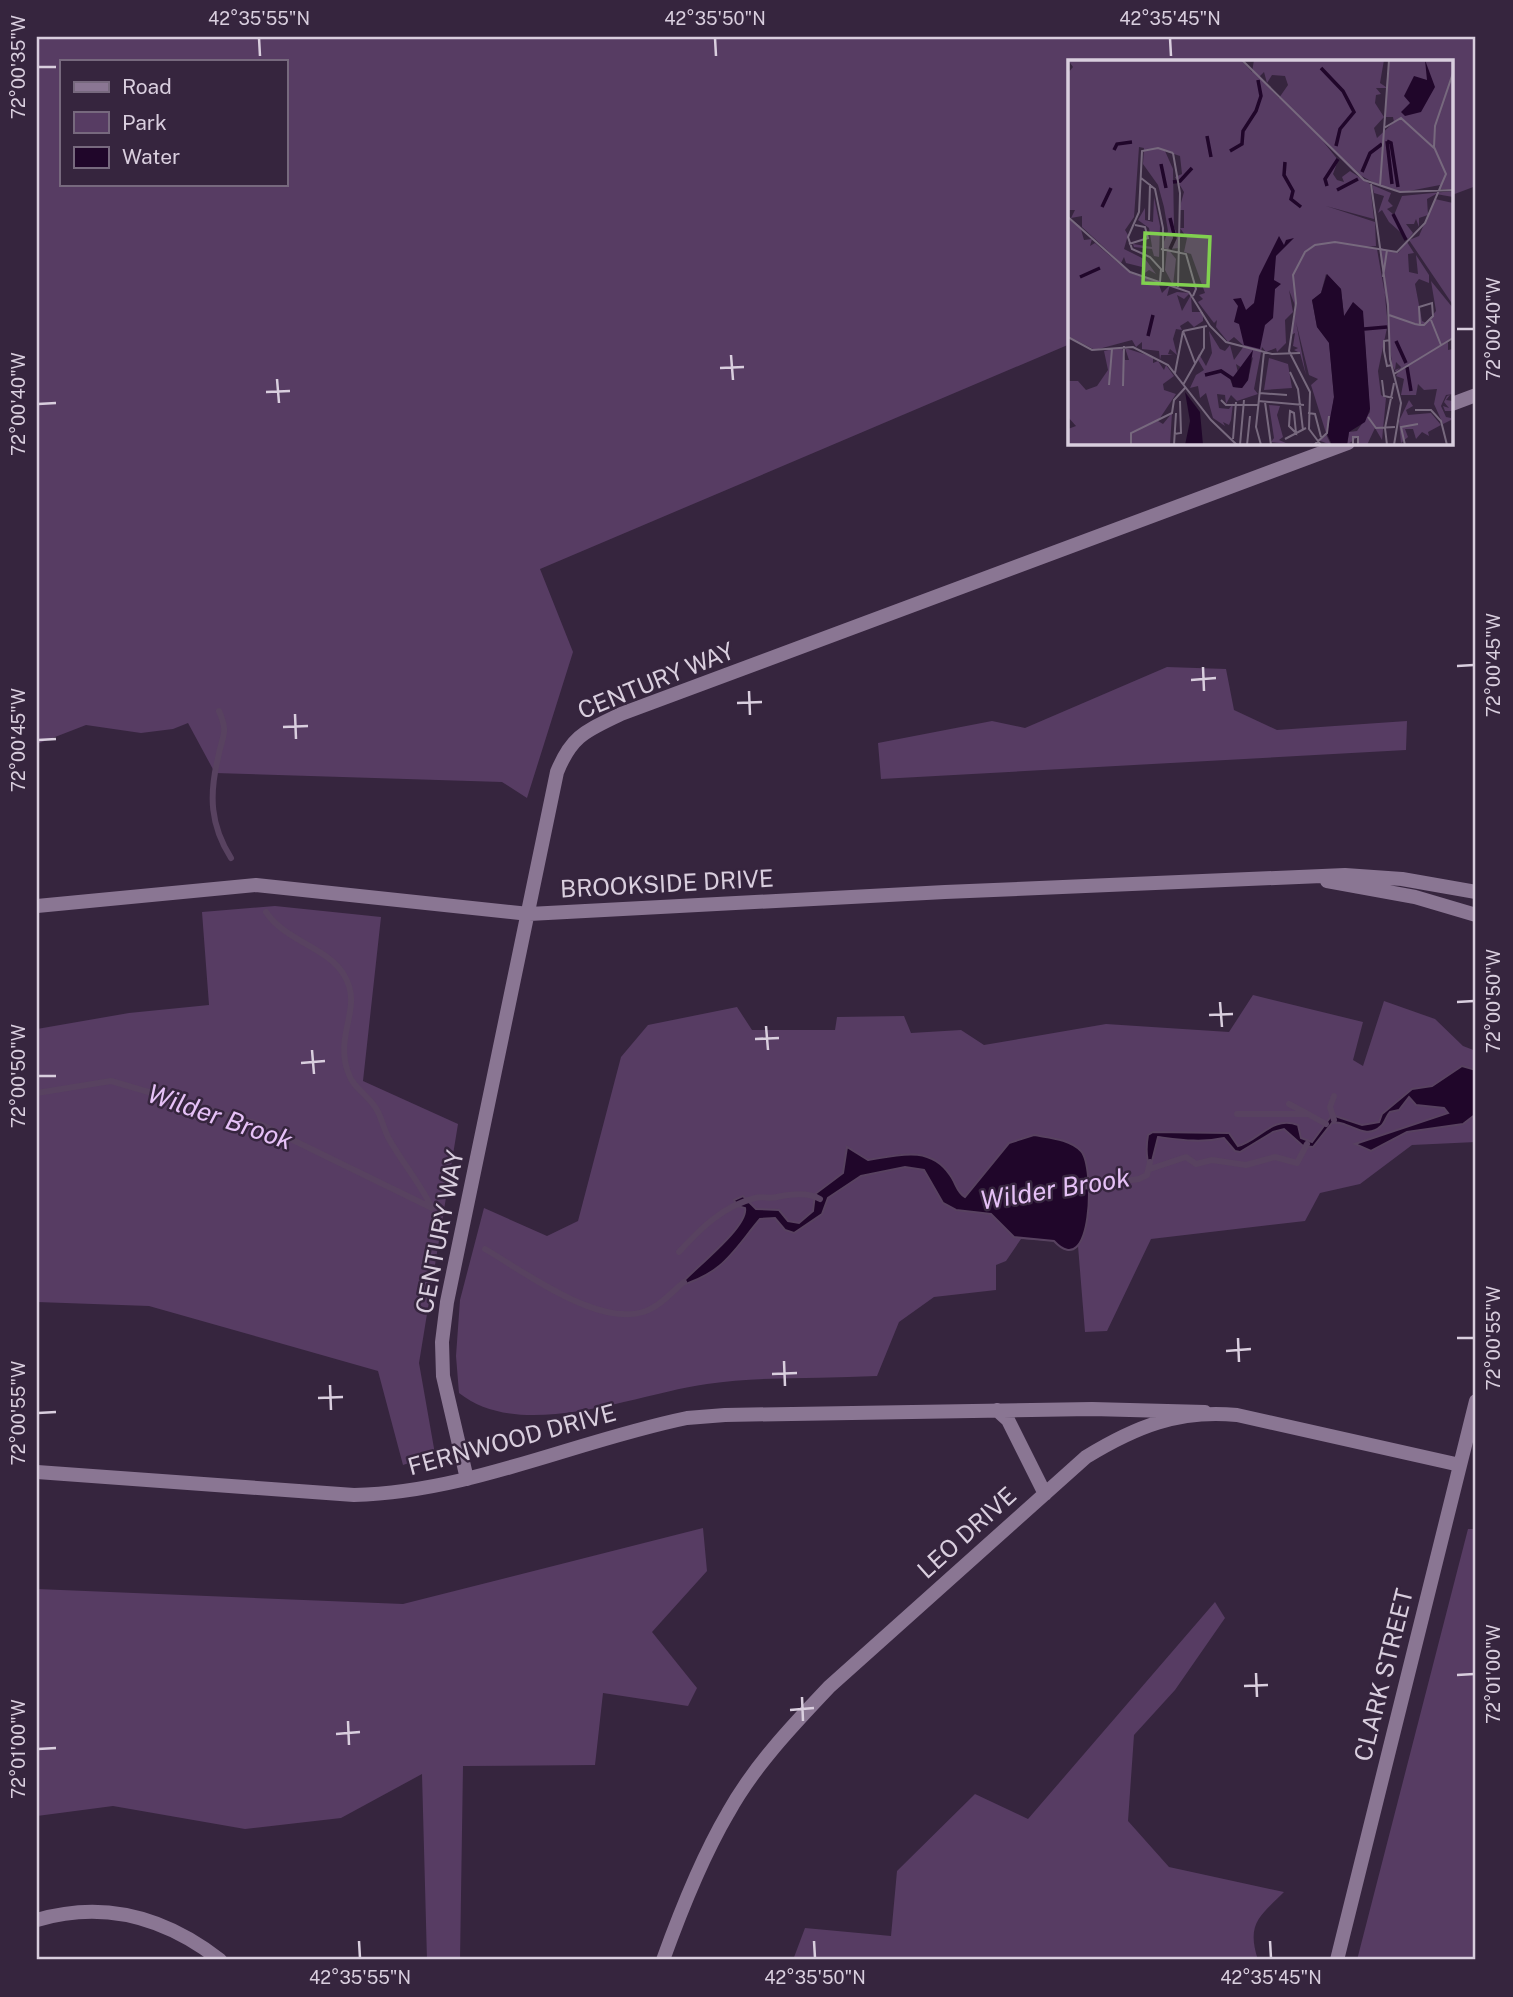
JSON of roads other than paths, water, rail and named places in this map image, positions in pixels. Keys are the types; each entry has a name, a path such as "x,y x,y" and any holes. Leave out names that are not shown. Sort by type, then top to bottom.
{"street":[{"path":"1454,403 1476,395"},
{"name":"CENTURY WAY","path":"467,1479 443,1376 442,1342 447,1302 557,772 565,752 581,734 634,710 1345,444"},
{"name":"BROOKSIDE DRIVE","path":"37,906 256,885 529,914 1301,877 1367,876 1476,892"},
{"name":"BROOKSIDE DRIVE","path":"1301,877 1415,897 1476,915"},
{"name":"CLARK STREET","path":"1337,1960 1476,1401"},
{"path":"997,1410 1008,1420 1045,1494"},
{"name":"FERNWOOD DRIVE","path":"37,1472 354,1495 395,1494 467,1479 687,1418 997,1410 1205,1412"},
{"name":"LEO DRIVE","path":"663,1960 699,1868 729,1810 796,1721 829,1687 1076,1465 1106,1445 1167,1420 1205,1412 1237,1415 1460,1465"},
{"path":"37,1920 95,1913 134,1915 169,1927 220,1960"}],"water":[{"path":"1462,1066 1476,1070 1476,1114 1463,1124 1407,1132 1371,1151 1355,1144 1448,1113 1444,1108 1416,1105 1409,1097 1399,1110 1390,1112 1382,1125 1375,1130 1369,1132 1332,1123 1313,1147 1303,1146 1284,1129 1273,1132 1240,1152 1235,1151 1224,1138 1199,1141 1158,1137 1150,1169 1147,1143 1148,1135 1153,1132 1229,1133 1238,1146 1273,1126 1289,1123 1298,1125 1301,1138 1312,1142 1332,1115 1362,1125 1379,1122 1382,1114 1412,1089 1432,1086"},
{"path":"1034,1135 1071,1144 1081,1151 1085,1161 1089,1197 1083,1235 1077,1247 1067,1250 1054,1241 1014,1237 991,1214 956,1210 943,1203 924,1170 905,1167 861,1176 828,1198 822,1214 794,1233 785,1230 775,1218 760,1219 717,1268 679,1286 738,1226 745,1208 737,1206 734,1200 743,1196 756,1209 779,1210 788,1221 799,1223 813,1211 815,1194 843,1173 847,1147 868,1160 913,1154 933,1159 942,1166 965,1197 1009,1143"}],"waterway":[{"path":"219,711 224,734 213,785 213,810 219,834 231,858"},
{"path":"266,912 284,930 328,958 344,975 351,999 344,1045 350,1078 377,1110 389,1139 431,1206"},
{"name":"Wilder Brook","path":"37,1093 111,1081 262,1125 432,1208"},
{"path":"1334,1096 1330,1107 1334,1120"},
{"path":"1289,1104 1306,1113"},
{"path":"1237,1114 1308,1114 1326,1124"},
{"path":"1150,1169 1186,1157 1196,1164 1212,1160 1246,1165 1275,1157 1297,1163 1307,1144"},
{"name":"Wilder Brook","path":"1082,1187 1139,1179 1147,1175 1150,1162"},
{"path":"679,1252 713,1219 743,1202 758,1197 774,1198 799,1194 820,1199"},
{"name":"Wilder Brook","path":"485,1249 568,1298 614,1313 635,1314 654,1307 684,1282"}]}
